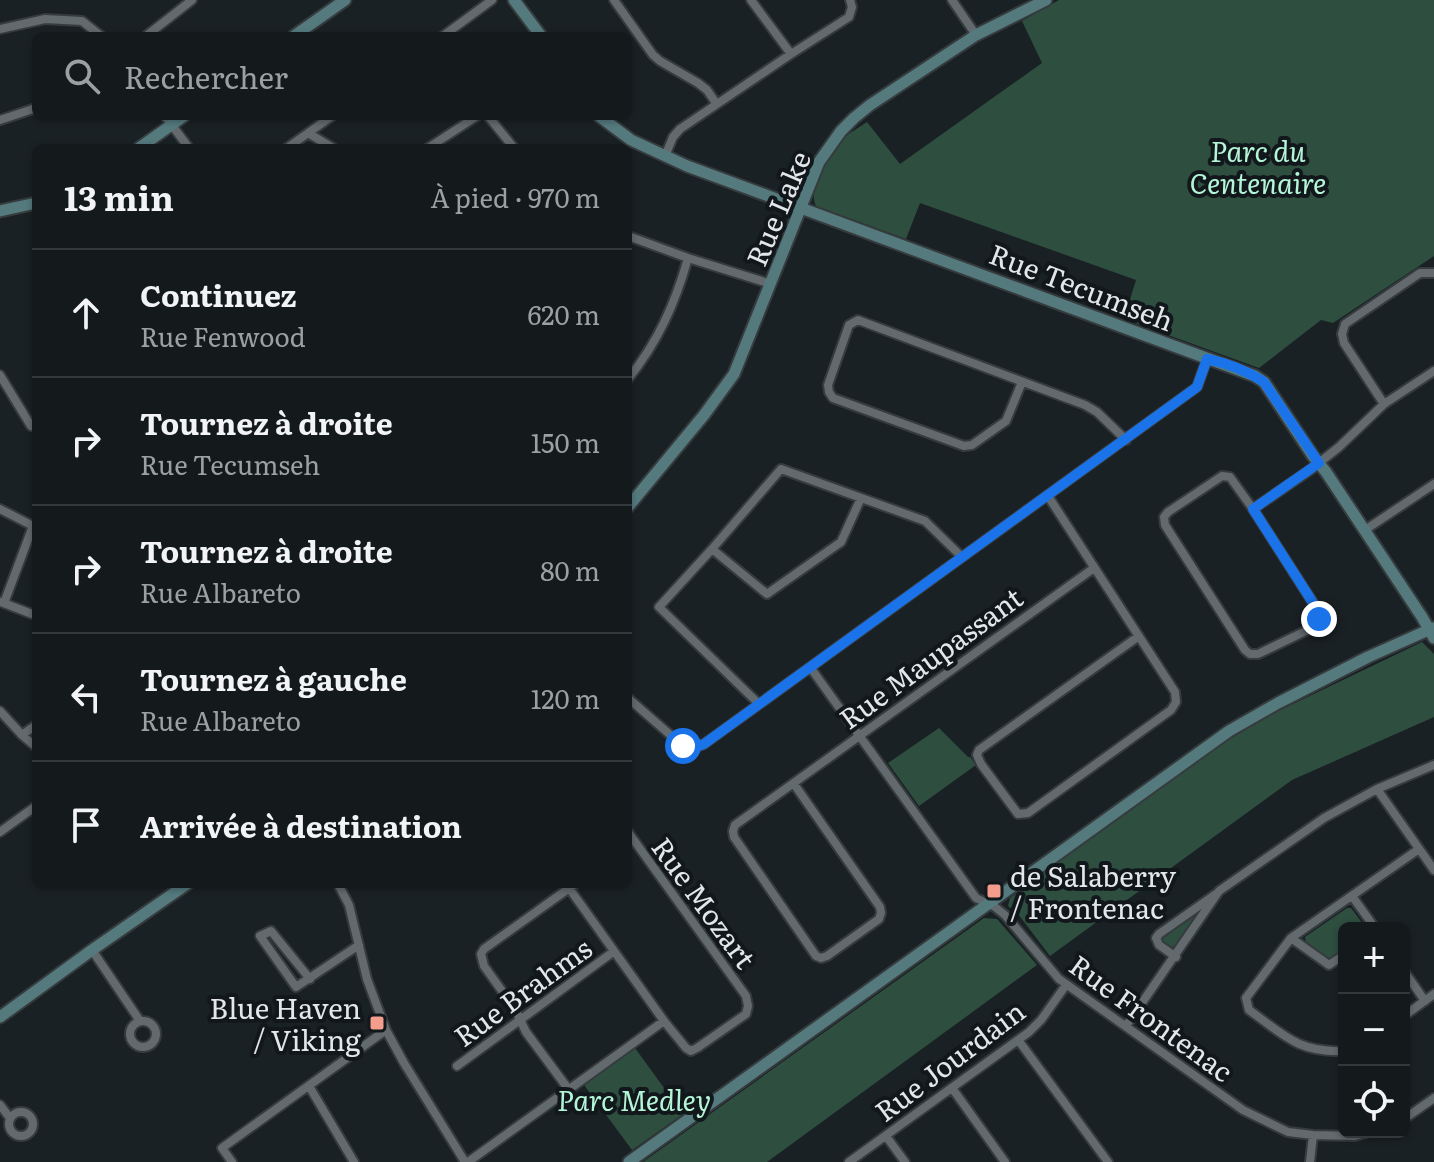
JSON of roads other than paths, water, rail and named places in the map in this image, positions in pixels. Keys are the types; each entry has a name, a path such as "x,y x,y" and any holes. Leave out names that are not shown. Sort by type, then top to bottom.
{"street":[{"path":"151,32 192,0"},
{"path":"300,32 345,0"},
{"path":"448,32 492,0"},
{"path":"514,0 538,32"},
{"path":"751,0 791,54"},
{"path":"665,156 680,129 849,17 852,7 850,0"},
{"path":"952,0 976,35"},
{"name":"Rue Lake","path":"632,502 734,374 819,162 841,131 854,118 976,35 1046,0"},
{"path":"620,3 653,55 707,90 716,103"},
{"path":"0,29 45,19 82,21 96,32"},
{"path":"0,120 32,109"},
{"path":"293,144 326,120"},
{"path":"434,144 471,120"},
{"path":"491,120 511,144"},
{"name":"Rue Tecumseh","path":"604,120 631,140 687,166 1255,376 1264,382 1432,632"},
{"path":"143,144 168,121 186,144"},
{"path":"308,133 326,144"},
{"path":"0,211 32,204"},
{"path":"632,237 771,284"},
{"path":"632,373 658,336 675,300 688,258"},
{"path":"1384,404 1344,343 1342,329 1420,273 1434,273"},
{"path":"1022,382 1006,421 972,445 964,446 833,398 828,385 849,325 858,320 1085,405 1097,412 1126,440"},
{"path":"632,701 683,746 693,748 704,744 1197,387 1207,359"},
{"path":"1253,509 1319,463 1384,404 1434,371"},
{"path":"0,375 32,425"},
{"path":"759,704 659,607 781,469 925,521 962,557"},
{"path":"1222,476 1230,477 1253,509 1317,609 1319,619 1314,627 1258,654 1245,650 1165,525 1164,517 1222,476"},
{"path":"1365,530 1434,484"},
{"path":"1048,496 1094,568 1139,636 1175,692 1176,702 1171,710 1028,813 1018,814 981,764 977,755 979,750 1139,636"},
{"path":"712,549 767,594 841,542 861,498"},
{"path":"0,509 32,524"},
{"path":"32,532 2,602 32,614"},
{"name":"Rue Maupassant","path":"794,784 880,907 881,913 879,919 821,958 816,956 734,837 735,825 1094,568"},
{"path":"629,1162 1245,721 1356,663 1432,632"},
{"name":"Rue Frontenac","path":"810,667 976,898 1001,911 1066,985 1243,1110 1288,1132 1338,1136"},
{"path":"0,711 32,744"},
{"path":"22,735 32,728"},
{"path":"1176,957 1159,945 1156,938 1159,934 1324,818 1377,789 1434,765"},
{"path":"1377,789 1434,870"},
{"path":"0,832 32,809"},
{"name":"Rue Mozart","path":"573,888 613,952 686,1048 691,1051 746,1014 746,996 632,844"},
{"path":"1338,1051 1322,1052 1301,1046 1249,1010 1246,998 1291,938 1419,849"},
{"path":"0,1017 181,888"},
{"path":"340,888 349,905 367,979 386,1030 466,1162 664,1021"},
{"path":"569,888 481,954 484,966 515,1009 526,1032 569,1090"},
{"path":"1126,1026 1219,891"},
{"path":"1352,896 1371,922"},
{"path":"310,979 271,931 260,936 296,987 310,979 359,945"},
{"path":"1291,938 1329,965 1338,959"},
{"path":"92,950 140,1021"},
{"name":"Rue Brahms","path":"457,1066 613,952"},
{"path":"1410,980 1425,1001"},
{"name":"Rue Jourdain","path":"849,1162 1019,1041 1037,1025 1066,985"},
{"path":"1410,1012 1434,994"},
{"path":"232,1162 222,1148 386,1030"},
{"path":"1019,1041 1108,1162"},
{"path":"309,1086 354,1162"},
{"path":"952,1088 1005,1162"},
{"path":"1410,1115 1434,1098"},
{"path":"0,1105 10,1118"},
{"path":"1310,1162 1313,1135"},
{"path":"886,1136 905,1162"}],"place":[{"name":"de Salaberry / Frontenac","path":"994,891"},
{"name":"Blue Haven / Viking","path":"377,1023"}],"park label":[{"name":"Parc du Centenaire","path":"1258,166"},
{"name":"Parc Medley","path":"634,1099"}]}
